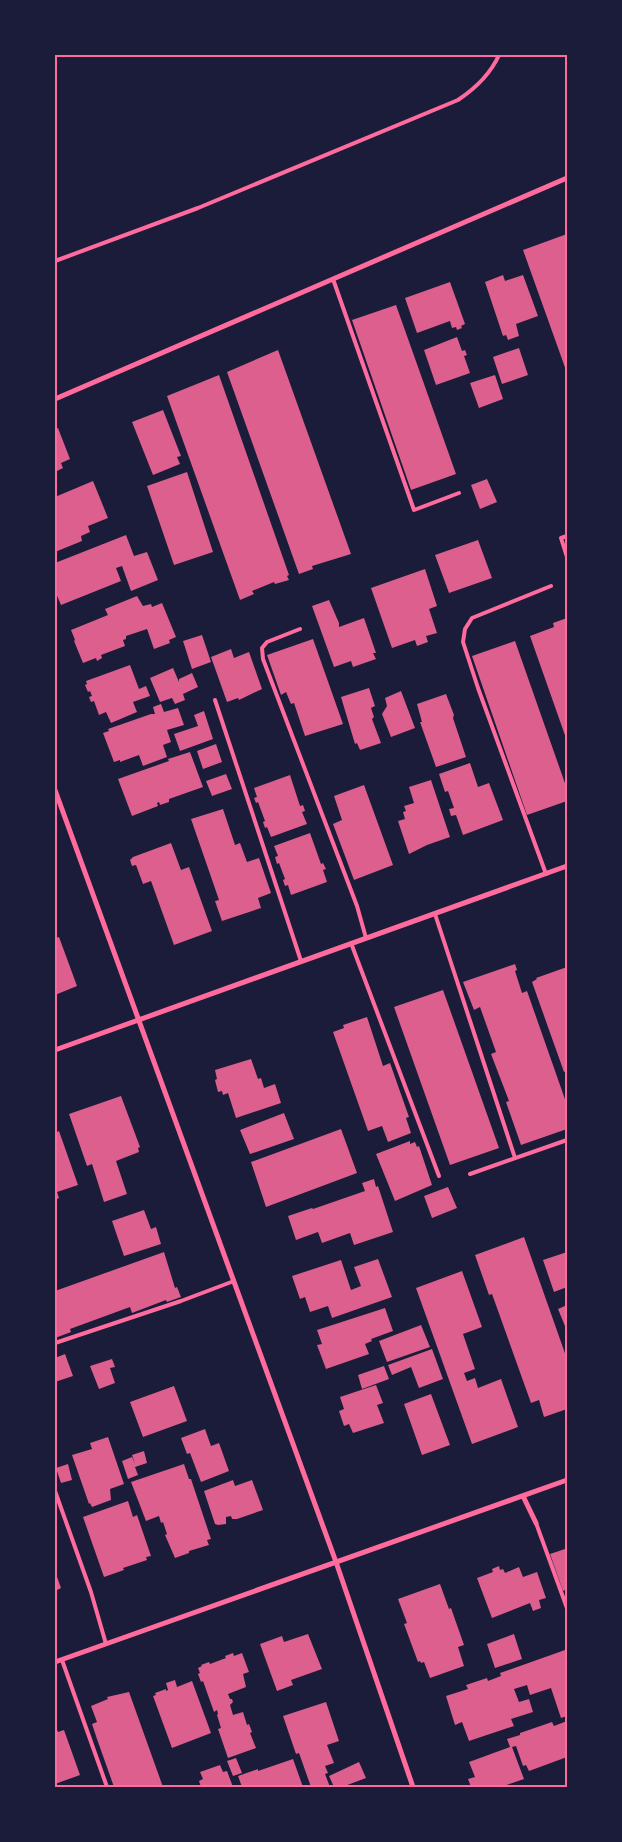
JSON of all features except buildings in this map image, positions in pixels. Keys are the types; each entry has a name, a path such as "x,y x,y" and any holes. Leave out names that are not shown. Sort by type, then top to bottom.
{"street":[{"path":"55,399 567,178"},
{"path":"55,790 336,1562 413,1787"},
{"path":"55,1050 567,866"},
{"path":"55,1662 567,1480"},
{"path":"522,1496 536,1523"}],"lane":[{"path":"55,261 190,211 458,100 485,79 499,55"},
{"path":"333,279 414,510 458,493"},
{"path":"567,536 561,538 567,557"},
{"path":"546,874 463,642 465,629 472,618 551,586"},
{"path":"300,629 267,642 262,648 263,659 357,906 366,938"},
{"path":"215,700 301,961"},
{"path":"435,914 514,1158"},
{"path":"351,943 439,1176"},
{"path":"470,1174 567,1140"},
{"path":"55,1343 234,1282"},
{"path":"55,1491 106,1644"},
{"path":"536,1523 567,1608"},
{"path":"62,1660 107,1787"}]}
